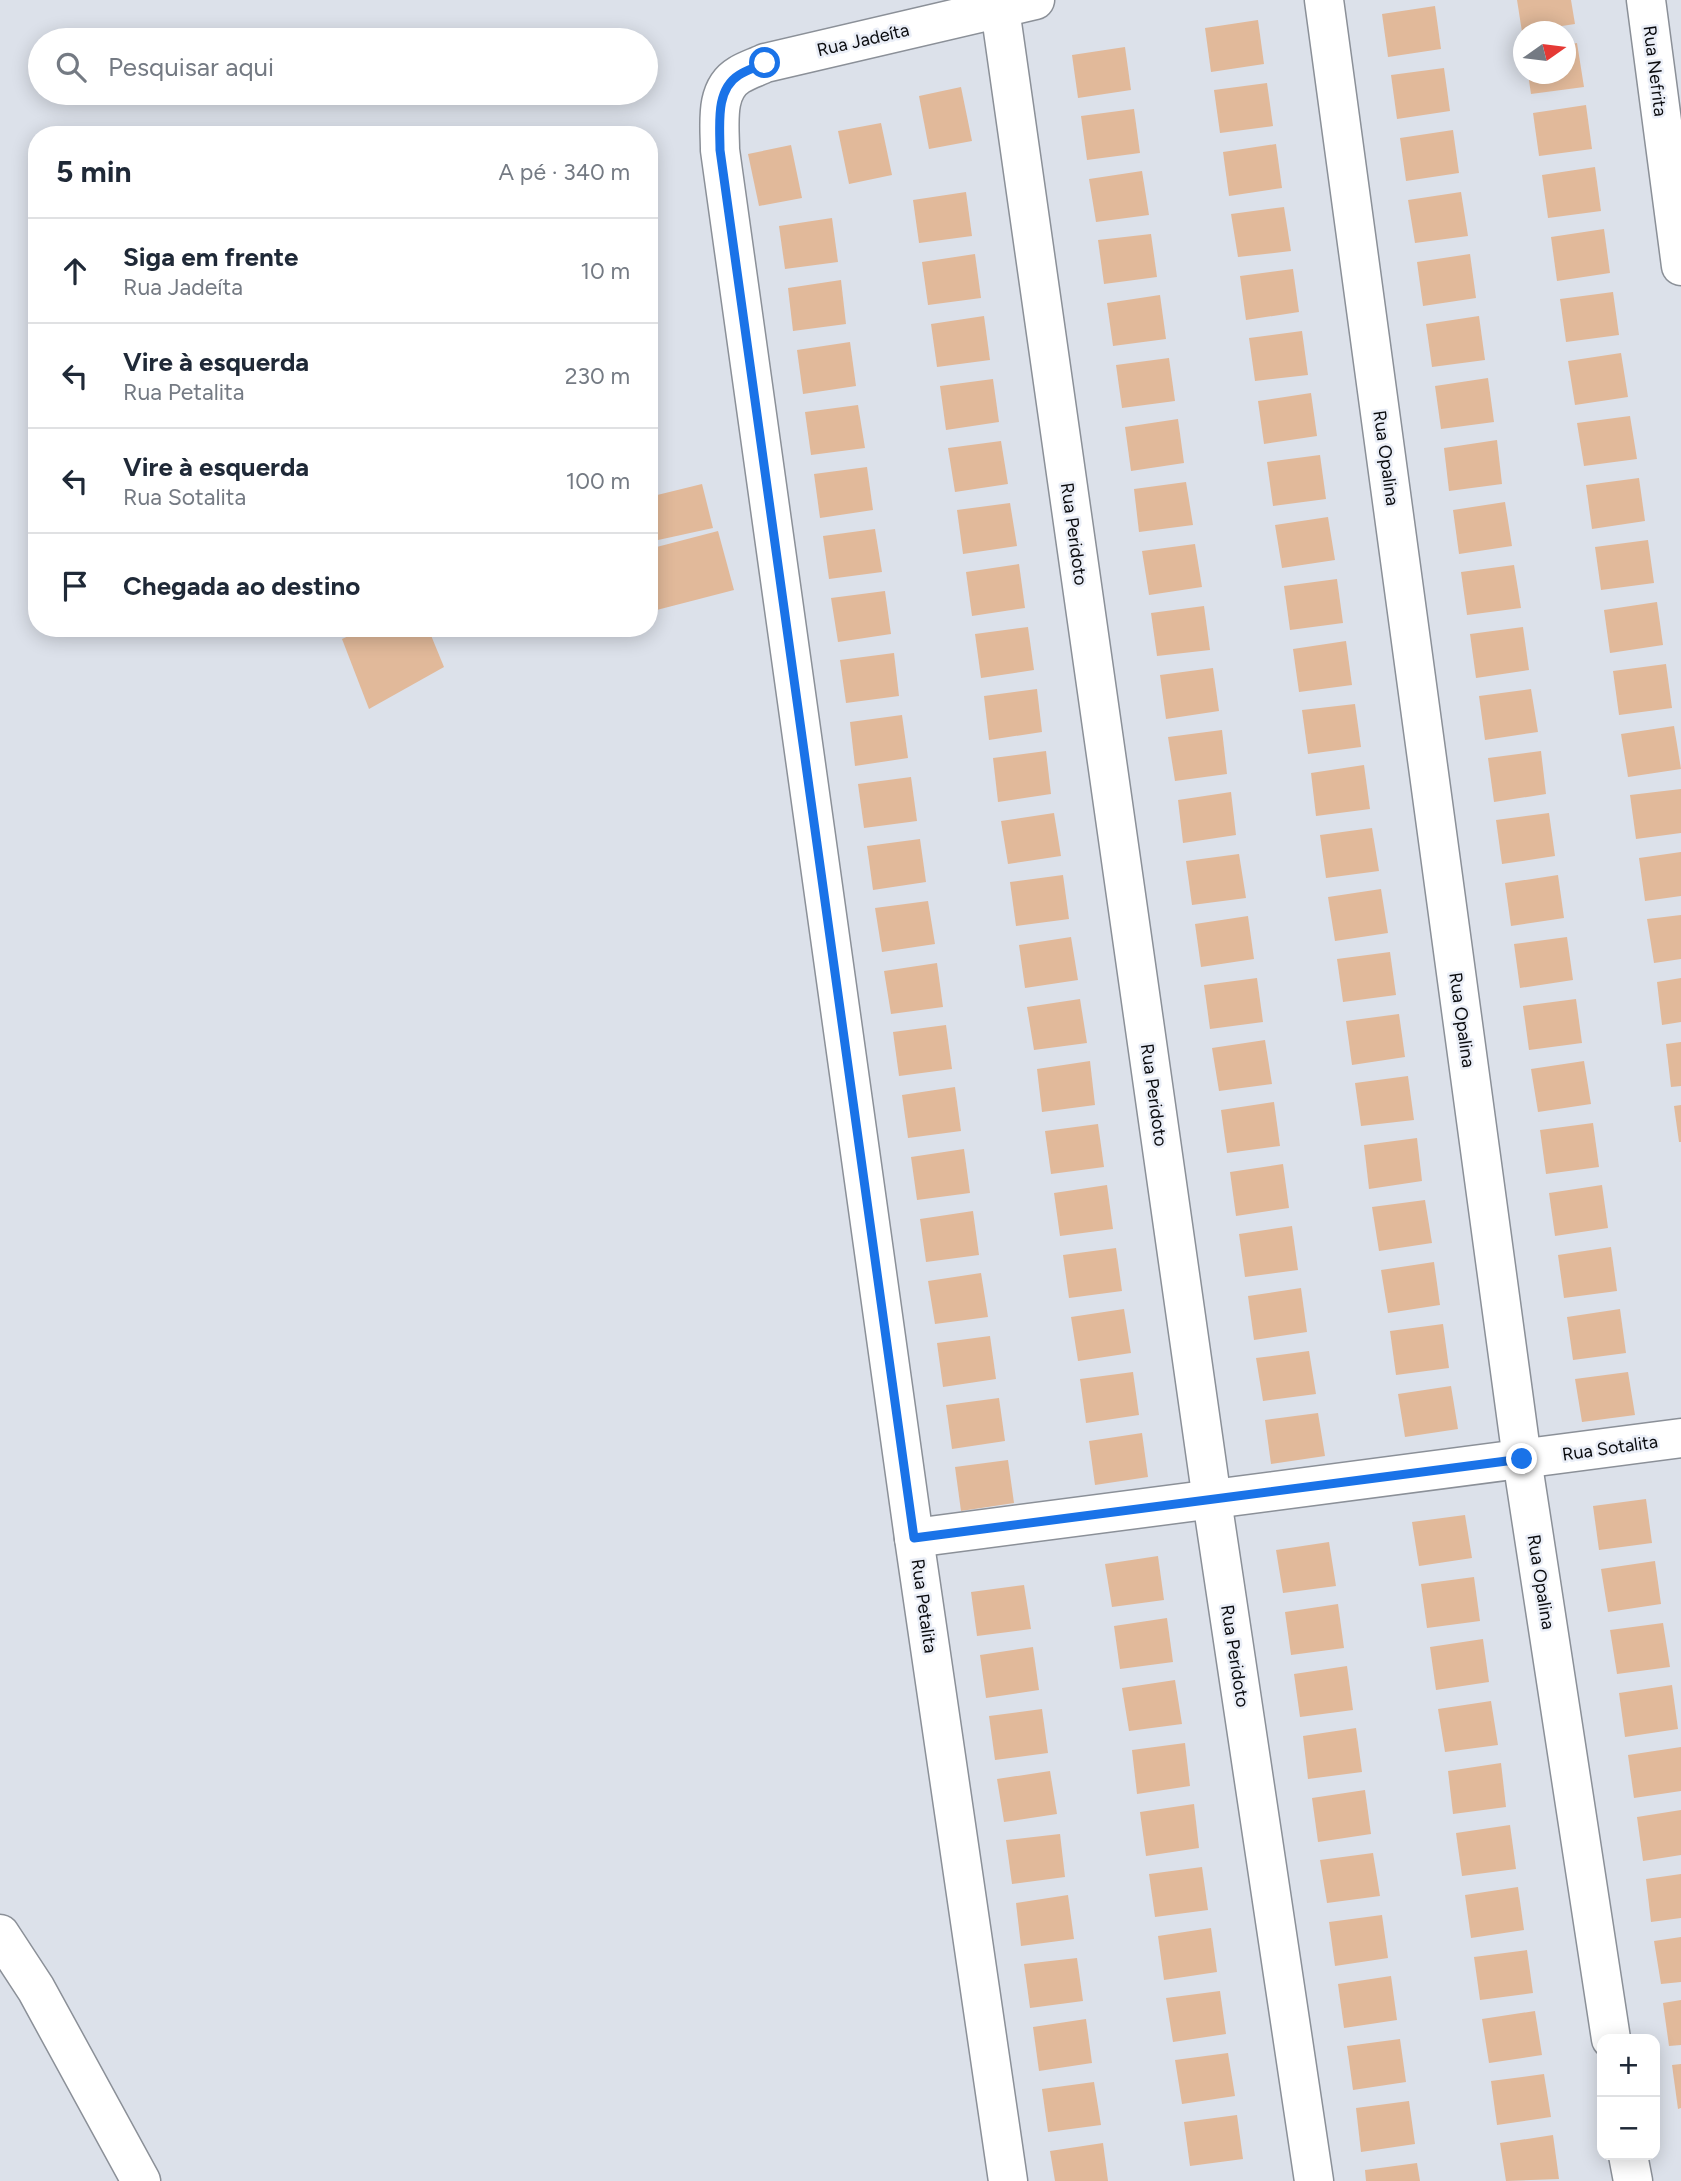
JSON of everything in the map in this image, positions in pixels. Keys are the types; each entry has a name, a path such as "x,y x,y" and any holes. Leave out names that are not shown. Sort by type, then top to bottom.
{"street":[{"name":"Rua Opalina","path":"1324,0 1522,1459 1610,2034"},
{"name":"Rua Nefrita","path":"1646,0 1681,266"},
{"name":"Rua Jadeíta","path":"720,115 724,90 737,76 765,63 1017,4"},
{"name":"Rua Peridoto","path":"1017,4 1212,1500 1314,2181"},
{"name":"Rua Petalita","path":"720,115 720,150 914,1538 1008,2181"},
{"name":"Rua Sotalita","path":"914,1538 1681,1438"},
{"path":"0,1934 36,1989 141,2181"},
{"path":"1630,2160 1633,2181"}],"building":[{"path":"1517,0 1571,0 1574,21 1520,21"},
{"path":"1435,6 1441,49 1388,57 1382,14"},
{"path":"1258,20 1264,64 1211,72 1205,28"},
{"path":"1576,43 1584,87 1531,94 1530,84 1576,84"},
{"path":"1125,47 1131,90 1078,98 1072,55"},
{"path":"1444,68 1450,111 1397,119 1391,75"},
{"path":"1267,83 1273,126 1220,133 1214,90"},
{"path":"961,87 972,141 929,149 919,96"},
{"path":"1586,105 1592,149 1539,156 1533,113"},
{"path":"1134,109 1140,153 1087,160 1081,116"},
{"path":"881,123 892,175 849,184 838,131"},
{"path":"1453,130 1459,173 1406,181 1400,138"},
{"path":"1276,144 1282,188 1229,196 1223,152"},
{"path":"791,145 802,198 759,206 748,154"},
{"path":"1595,167 1601,211 1548,218 1542,175"},
{"path":"1142,171 1149,215 1096,222 1089,179"},
{"path":"966,192 972,236 919,243 913,200"},
{"path":"1461,192 1468,236 1415,243 1408,200"},
{"path":"1284,207 1291,251 1238,257 1231,214"},
{"path":"832,218 838,262 785,269 779,226"},
{"path":"1604,229 1610,273 1557,281 1551,237"},
{"path":"1151,234 1157,277 1104,284 1098,240"},
{"path":"975,254 981,298 928,305 922,262"},
{"path":"1470,254 1476,298 1423,306 1417,262"},
{"path":"1293,269 1299,312 1246,320 1240,276"},
{"path":"841,280 846,324 793,331 788,288"},
{"path":"1613,292 1619,335 1566,342 1560,299"},
{"path":"1160,295 1166,339 1113,346 1107,303"},
{"path":"984,316 990,360 937,367 931,324"},
{"path":"1479,316 1485,360 1432,367 1426,324"},
{"path":"1302,331 1308,375 1255,381 1249,338"},
{"path":"850,342 856,386 803,394 797,350"},
{"path":"1621,353 1628,397 1575,405 1568,361"},
{"path":"1169,358 1175,401 1122,408 1116,365"},
{"path":"1488,378 1494,422 1441,429 1435,386"},
{"path":"993,379 999,422 946,430 940,386"},
{"path":"1311,393 1317,436 1264,444 1258,401"},
{"path":"858,405 865,448 811,455 805,412"},
{"path":"1630,416 1637,459 1584,466 1577,423"},
{"path":"1178,419 1184,463 1131,471 1125,427"},
{"path":"1497,440 1502,484 1449,491 1444,448"},
{"path":"1001,441 1008,484 955,492 948,448"},
{"path":"1320,455 1326,499 1273,506 1267,462"},
{"path":"867,467 873,510 820,518 814,474"},
{"path":"1639,478 1645,521 1592,529 1586,485"},
{"path":"1186,482 1193,525 1139,532 1134,489"},
{"path":"702,484 713,528 658,540 658,495"},
{"path":"1505,502 1512,546 1459,554 1453,510"},
{"path":"1010,503 1017,546 963,554 957,510"},
{"path":"1328,517 1335,560 1282,568 1275,525"},
{"path":"875,529 882,572 829,579 823,536"},
{"path":"718,531 734,590 658,610 658,547"},
{"path":"1648,540 1654,583 1601,590 1595,547"},
{"path":"1195,544 1202,587 1149,595 1142,551"},
{"path":"1019,564 1025,608 972,616 966,572"},
{"path":"1514,565 1521,608 1467,615 1461,572"},
{"path":"1337,579 1343,623 1290,630 1284,586"},
{"path":"885,591 891,634 838,642 831,598"},
{"path":"1657,602 1663,645 1610,653 1604,610"},
{"path":"1204,606 1210,650 1157,656 1151,613"},
{"path":"1028,627 1034,670 981,678 975,634"},
{"path":"1523,627 1529,670 1476,678 1470,634"},
{"path":"432,637 444,667 369,709 342,639"},
{"path":"1346,641 1352,685 1299,692 1293,649"},
{"path":"894,653 899,696 846,703 840,660"},
{"path":"1666,664 1672,708 1619,715 1613,671"},
{"path":"1213,668 1219,711 1166,719 1160,675"},
{"path":"1037,689 1042,732 989,740 984,696"},
{"path":"1531,689 1538,732 1485,740 1479,696"},
{"path":"1355,704 1361,747 1308,754 1302,710"},
{"path":"902,715 908,758 855,766 850,722"},
{"path":"1674,726 1681,769 1628,777 1621,734"},
{"path":"1222,730 1227,774 1175,781 1168,737"},
{"path":"1046,751 1051,794 998,802 993,758"},
{"path":"1541,751 1546,794 1494,802 1488,758"},
{"path":"1364,765 1370,809 1316,816 1311,773"},
{"path":"911,777 917,821 864,828 858,784"},
{"path":"1681,789 1681,833 1636,839 1630,795"},
{"path":"1231,792 1236,835 1183,843 1178,800"},
{"path":"1054,813 1061,856 1008,864 1001,821"},
{"path":"1549,813 1555,856 1502,864 1496,820"},
{"path":"1372,828 1379,871 1326,878 1320,835"},
{"path":"920,839 926,882 873,890 867,846"},
{"path":"1681,852 1681,896 1645,901 1639,858"},
{"path":"1239,854 1246,898 1192,905 1186,861"},
{"path":"1063,875 1069,919 1016,926 1010,882"},
{"path":"1558,875 1564,918 1511,926 1505,883"},
{"path":"1381,889 1388,933 1335,941 1328,897"},
{"path":"928,901 935,944 882,952 875,908"},
{"path":"1681,915 1681,959 1654,963 1647,919"},
{"path":"1248,916 1254,959 1201,967 1195,924"},
{"path":"1071,937 1078,980 1025,988 1019,945"},
{"path":"1567,937 1573,980 1520,988 1514,944"},
{"path":"1390,952 1396,995 1343,1002 1337,959"},
{"path":"937,963 943,1007 891,1014 884,971"},
{"path":"1257,978 1263,1022 1210,1029 1204,985"},
{"path":"1681,978 1681,1022 1662,1025 1657,982"},
{"path":"1080,999 1087,1043 1034,1050 1027,1007"},
{"path":"1576,999 1582,1043 1529,1050 1523,1006"},
{"path":"1399,1014 1405,1057 1352,1065 1346,1021"},
{"path":"946,1025 952,1069 899,1076 893,1032"},
{"path":"1265,1040 1272,1084 1219,1091 1212,1048"},
{"path":"1681,1042 1681,1086 1671,1087 1666,1044"},
{"path":"1090,1061 1095,1105 1042,1112 1037,1069"},
{"path":"1584,1061 1591,1104 1538,1112 1531,1069"},
{"path":"1408,1076 1414,1120 1361,1126 1355,1083"},
{"path":"955,1087 961,1131 908,1138 902,1095"},
{"path":"1274,1102 1280,1146 1227,1153 1221,1110"},
{"path":"1681,1105 1681,1142 1679,1142 1674,1106"},
{"path":"1593,1123 1599,1167 1546,1174 1540,1130"},
{"path":"1098,1124 1104,1167 1051,1174 1045,1131"},
{"path":"1417,1138 1422,1181 1369,1189 1364,1145"},
{"path":"964,1149 970,1193 917,1200 911,1157"},
{"path":"1283,1164 1289,1208 1236,1216 1230,1172"},
{"path":"1107,1185 1113,1229 1060,1236 1054,1193"},
{"path":"1602,1185 1608,1228 1555,1236 1549,1193"},
{"path":"1425,1200 1432,1243 1379,1251 1372,1207"},
{"path":"973,1211 979,1255 926,1262 920,1219"},
{"path":"1292,1226 1298,1270 1245,1277 1239,1234"},
{"path":"1611,1247 1617,1291 1564,1298 1558,1255"},
{"path":"1116,1248 1122,1291 1069,1298 1063,1255"},
{"path":"1434,1262 1440,1305 1388,1313 1381,1270"},
{"path":"981,1273 988,1317 935,1324 928,1281"},
{"path":"1301,1288 1307,1332 1254,1340 1248,1296"},
{"path":"1124,1309 1131,1353 1078,1361 1071,1317"},
{"path":"1620,1309 1626,1353 1573,1360 1567,1317"},
{"path":"1443,1324 1449,1368 1396,1375 1390,1331"},
{"path":"990,1336 996,1379 943,1387 937,1343"},
{"path":"1309,1351 1316,1394 1263,1401 1256,1358"},
{"path":"1133,1372 1139,1415 1086,1423 1080,1379"},
{"path":"1628,1372 1635,1415 1582,1422 1575,1379"},
{"path":"1451,1386 1458,1429 1405,1437 1398,1394"},
{"path":"999,1398 1005,1441 952,1449 946,1405"},
{"path":"1318,1413 1325,1456 1271,1464 1265,1420"},
{"path":"1142,1433 1148,1477 1095,1485 1089,1441"},
{"path":"1008,1460 1014,1503 961,1511 955,1467"},
{"path":"1646,1499 1652,1543 1599,1550 1593,1506"},
{"path":"1465,1515 1472,1558 1419,1566 1412,1522"},
{"path":"1329,1542 1336,1586 1283,1593 1276,1550"},
{"path":"1158,1556 1164,1600 1112,1607 1105,1564"},
{"path":"1655,1561 1661,1604 1608,1612 1601,1569"},
{"path":"1474,1577 1480,1621 1427,1628 1421,1584"},
{"path":"1024,1585 1031,1629 977,1636 971,1592"},
{"path":"1338,1604 1344,1648 1291,1655 1285,1612"},
{"path":"1167,1618 1173,1662 1120,1669 1114,1626"},
{"path":"1663,1623 1670,1667 1617,1674 1610,1630"},
{"path":"1483,1639 1489,1682 1436,1690 1430,1647"},
{"path":"1033,1647 1039,1690 986,1698 980,1655"},
{"path":"1347,1666 1353,1710 1300,1717 1294,1674"},
{"path":"1175,1680 1182,1724 1129,1731 1122,1688"},
{"path":"1672,1685 1678,1729 1625,1737 1619,1693"},
{"path":"1491,1701 1498,1745 1445,1752 1438,1709"},
{"path":"1042,1709 1048,1753 995,1760 989,1716"},
{"path":"1356,1728 1362,1772 1308,1779 1303,1736"},
{"path":"1185,1743 1190,1786 1137,1794 1132,1750"},
{"path":"1681,1747 1681,1791 1634,1798 1628,1755"},
{"path":"1501,1763 1506,1807 1453,1814 1448,1771"},
{"path":"1050,1771 1057,1814 1004,1822 997,1779"},
{"path":"1365,1790 1371,1834 1318,1842 1312,1798"},
{"path":"1194,1804 1199,1848 1146,1856 1140,1812"},
{"path":"1681,1810 1681,1855 1643,1861 1637,1817"},
{"path":"1510,1825 1516,1869 1462,1876 1456,1833"},
{"path":"1060,1834 1065,1877 1012,1884 1006,1840"},
{"path":"1373,1853 1380,1896 1327,1903 1320,1860"},
{"path":"1202,1867 1208,1910 1155,1917 1149,1874"},
{"path":"1681,1874 1681,1918 1651,1922 1646,1879"},
{"path":"1518,1887 1524,1930 1471,1938 1465,1895"},
{"path":"1068,1895 1074,1939 1021,1946 1016,1903"},
{"path":"1382,1915 1388,1958 1335,1966 1329,1922"},
{"path":"1211,1928 1217,1972 1164,1980 1158,1936"},
{"path":"1681,1937 1681,1982 1661,1984 1654,1941"},
{"path":"1527,1950 1533,1993 1480,2000 1474,1957"},
{"path":"1077,1958 1083,2001 1030,2008 1024,1964"},
{"path":"1391,1976 1397,2020 1344,2028 1338,1984"},
{"path":"1220,1991 1226,2034 1173,2042 1166,1998"},
{"path":"1681,2000 1681,2045 1669,2046 1663,2003"},
{"path":"1535,2011 1542,2055 1489,2063 1482,2019"},
{"path":"1086,2019 1092,2063 1039,2071 1033,2027"},
{"path":"1400,2039 1406,2082 1353,2090 1347,2046"},
{"path":"1228,2053 1235,2096 1182,2104 1175,2060"},
{"path":"1681,2064 1681,2108 1678,2109 1672,2065"},
{"path":"1544,2074 1551,2117 1497,2125 1491,2081"},
{"path":"1094,2082 1101,2125 1048,2132 1042,2089"},
{"path":"1409,2101 1415,2144 1361,2152 1356,2108"},
{"path":"1237,2115 1243,2159 1190,2166 1184,2122"},
{"path":"1553,2135 1559,2179 1506,2181 1500,2143"},
{"path":"1103,2143 1108,2181 1055,2181 1050,2151"},
{"path":"1417,2163 1420,2181 1366,2181 1365,2170"}],"route":[{"path":"765,63 737,76 724,90 720,115 720,150 914,1538 1522,1459"}]}
